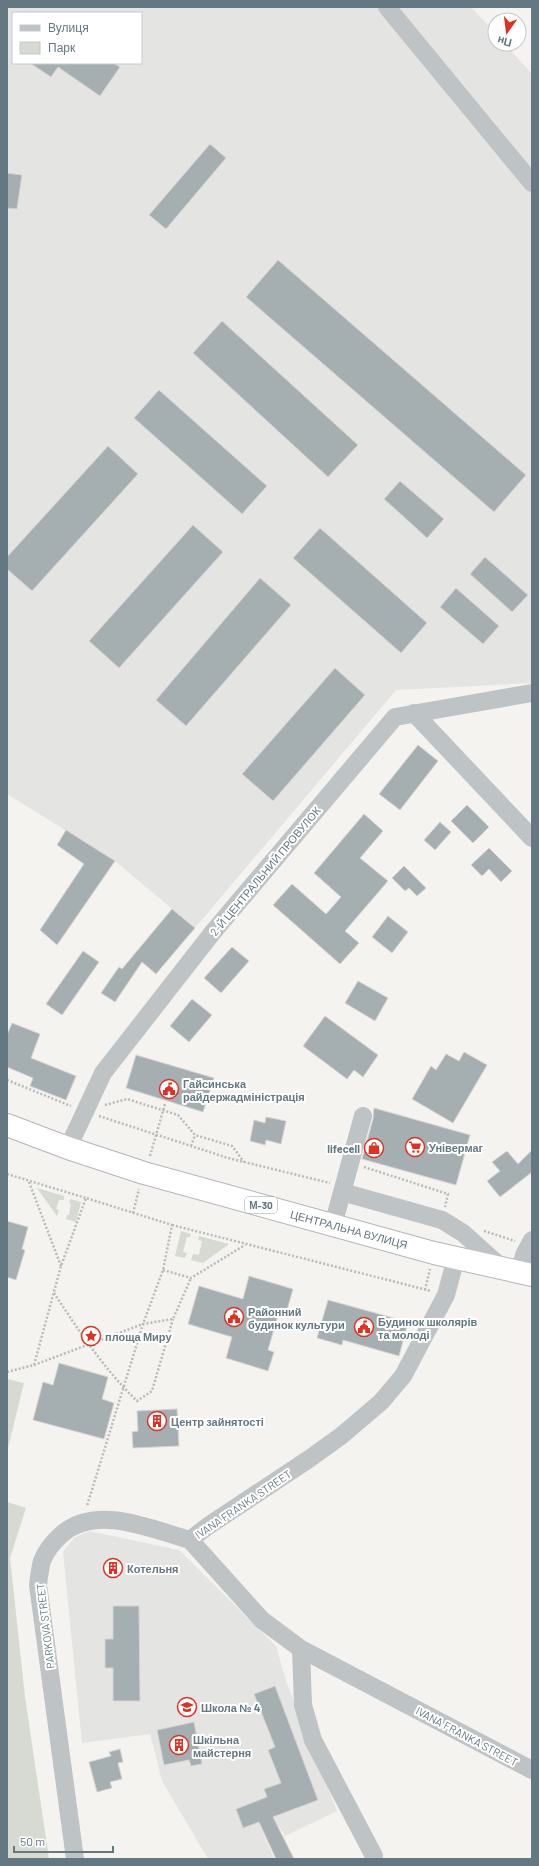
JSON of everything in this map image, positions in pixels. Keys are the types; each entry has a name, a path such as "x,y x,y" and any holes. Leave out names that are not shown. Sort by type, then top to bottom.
{"highway":[{"name":"ЦЕНТРАЛЬНА ВУЛИЦЯ","path":"7,1125 68,1148 144,1173 456,1258 518,1271"}],"street":[{"path":"387,7 532,183"},
{"name":"2-Й ЦЕНТРАЛЬНИЙ ПРОВУЛОК","path":"68,1148 89,1113 103,1073 213,932 396,717 532,693"},
{"path":"414,713 532,838"},
{"path":"333,1225 363,1116"},
{"path":"343,1189 442,1220 518,1271 532,1240"},
{"name":"IVANA FRANKA STREET","path":"456,1258 446,1295 403,1376 381,1402 341,1436 208,1526 190,1540 262,1620 301,1650 532,1770"},
{"name":"PARKOVA STREET","path":"75,1859 38,1585 42,1560 54,1541 70,1527 82,1522 103,1518 152,1529 190,1540"},
{"path":"301,1650 304,1705 313,1740 374,1856"}],"path":[{"path":"7,1080 89,1113 156,1135 244,1162 343,1189"},
{"path":"89,1113 97,1108 127,1099 163,1110 178,1115 195,1135 232,1146 244,1162"},
{"path":"150,1156 165,1104"},
{"path":"191,1146 195,1135"},
{"path":"350,1163 448,1194 442,1220"},
{"path":"7,1174 28,1182 86,1198 172,1225 446,1295"},
{"path":"28,1182 61,1266"},
{"path":"133,1213 139,1189"},
{"path":"34,1365 61,1266 86,1198"},
{"path":"82,1522 143,1324 163,1270 172,1225"},
{"path":"54,1292 88,1345 124,1388 137,1401 152,1391 173,1319 191,1278 246,1244"},
{"path":"425,1290 431,1266"},
{"path":"163,1270 191,1278"},
{"path":"7,1372 34,1365 143,1324 173,1319"}],"shaded area":[{"path":"7,7 471,7 487,24 487,52 512,52 532,74 532,683 396,690 195,928 115,861 7,794"},
{"name":"Школа № 4","path":"89,1531 179,1550 276,1646 286,1681 337,1811 285,1836 279,1826 263,1833 274,1859 208,1859 162,1781 150,1734 82,1743 63,1552 74,1538"}],"green space":[{"path":"37,1188 64,1196 64,1200 59,1200 56,1209 59,1210 57,1216"},
{"path":"70,1199 81,1202 76,1222 66,1219 67,1215 69,1215 71,1204 69,1203"},
{"path":"181,1231 191,1234 190,1237 187,1237 183,1252 187,1253 185,1258 175,1256"},
{"path":"199,1236 229,1244 203,1263 191,1260 193,1254 199,1255 202,1241 198,1240"},
{"path":"7,1379 24,1383 7,1452"},
{"path":"7,1502 26,1508 10,1558 25,1697 49,1859 7,1859"}],"building":[{"path":"32,64 115,64 120,67 100,96 58,67 51,77"},
{"path":"210,144 226,158 166,229 149,215"},
{"path":"7,173 22,175 17,209 7,208"},
{"path":"278,260 526,475 494,512 246,297"},
{"path":"222,321 358,445 328,477 193,353"},
{"path":"159,390 267,486 242,514 134,418"},
{"path":"108,446 138,474 32,591 7,569 7,557"},
{"path":"400,481 444,519 427,538 384,499"},
{"path":"193,525 223,552 119,668 89,641"},
{"path":"320,528 427,623 401,653 293,558"},
{"path":"485,557 528,595 512,612 470,574"},
{"path":"260,578 291,605 186,726 156,700"},
{"path":"456,588 499,626 483,644 440,607"},
{"path":"335,668 365,695 273,801 242,774"},
{"path":"418,745 438,761 400,810 379,794"},
{"path":"467,805 489,827 473,843 451,821"},
{"path":"364,814 383,831 360,858 388,881 345,931 359,943 340,964 273,905 292,884 326,914 341,897 314,873"},
{"path":"440,822 451,832 435,850 424,840"},
{"path":"66,830 115,861 57,945 40,930 84,864 57,845"},
{"path":"489,848 512,871 501,882 489,869 482,876 471,865"},
{"path":"404,866 426,888 417,896 409,888 405,891 392,878"},
{"path":"172,909 195,928 156,974 142,962 115,1002 101,993 119,967 122,969"},
{"path":"388,916 408,932 392,953 372,937"},
{"path":"232,947 249,961 221,993 204,978"},
{"path":"83,951 99,962 62,1015 46,1004"},
{"path":"358,981 388,998 375,1021 345,1003"},
{"path":"192,999 212,1015 189,1042 170,1026"},
{"path":"325,1016 378,1055 363,1077 354,1070 347,1079 303,1046"},
{"path":"12,1023 40,1034 31,1058 76,1076 66,1100 30,1086 33,1078 7,1067 7,1035"},
{"path":"464,1052 487,1065 453,1123 412,1099 431,1066 436,1070 446,1054 459,1061"},
{"path":"136,1055 214,1078 203,1112 126,1088"},
{"name":"Універмаг","path":"374,1108 470,1135 456,1185 362,1159 373,1119"},
{"path":"266,1117 286,1121 281,1144 266,1140 265,1145 250,1141 254,1120 265,1123"},
{"path":"532,1150 532,1172 500,1197 487,1181 500,1171 492,1162 507,1151 518,1164"},
{"path":"7,1221 28,1227 22,1249 25,1250 16,1280 7,1277"},
{"name":"Районний будинок культури","path":"249,1276 293,1289 287,1310 280,1308 268,1350 274,1352 268,1371 226,1358 232,1337 188,1324 199,1286 243,1299"},
{"name":"Будинок школярів та молоді","path":"328,1300 408,1322 399,1356 343,1340 342,1345 317,1338"},
{"path":"59,1363 108,1377 102,1399 114,1403 104,1439 33,1420 43,1382 53,1385"},
{"name":"Центр зайнятості","path":"177,1409 179,1446 133,1448 132,1432 138,1431 137,1411"},
{"path":"113,1606 139,1606 140,1701 113,1701 113,1668 105,1668 105,1639 113,1639"},
{"path":"275,1686 318,1800 273,1817 294,1859 276,1859 259,1822 243,1828 236,1809 267,1797 264,1789 281,1783 268,1750 275,1747 254,1694"},
{"name":"Шкільна майстерня","path":"194,1722 202,1764 191,1766 189,1760 164,1765 157,1730"},
{"path":"120,1749 123,1762 118,1763 122,1779 110,1782 112,1788 97,1792 89,1762 111,1756 109,1752"}],"place":[{"name":"Гайсинська райдержадміністрація","path":"169,1089"},
{"name":"Універмаг","path":"415,1147"},
{"name":"lifecell","path":"374,1148"},
{"name":"Районний будинок культури","path":"234,1317"},
{"name":"Будинок школярів та молоді","path":"364,1327"},
{"name":"площа Миру","path":"91,1336"},
{"name":"Центр зайнятості","path":"157,1421"},
{"name":"Котельня","path":"113,1568"},
{"name":"Школа № 4","path":"187,1707"},
{"name":"Шкільна майстерня","path":"179,1745"}]}
